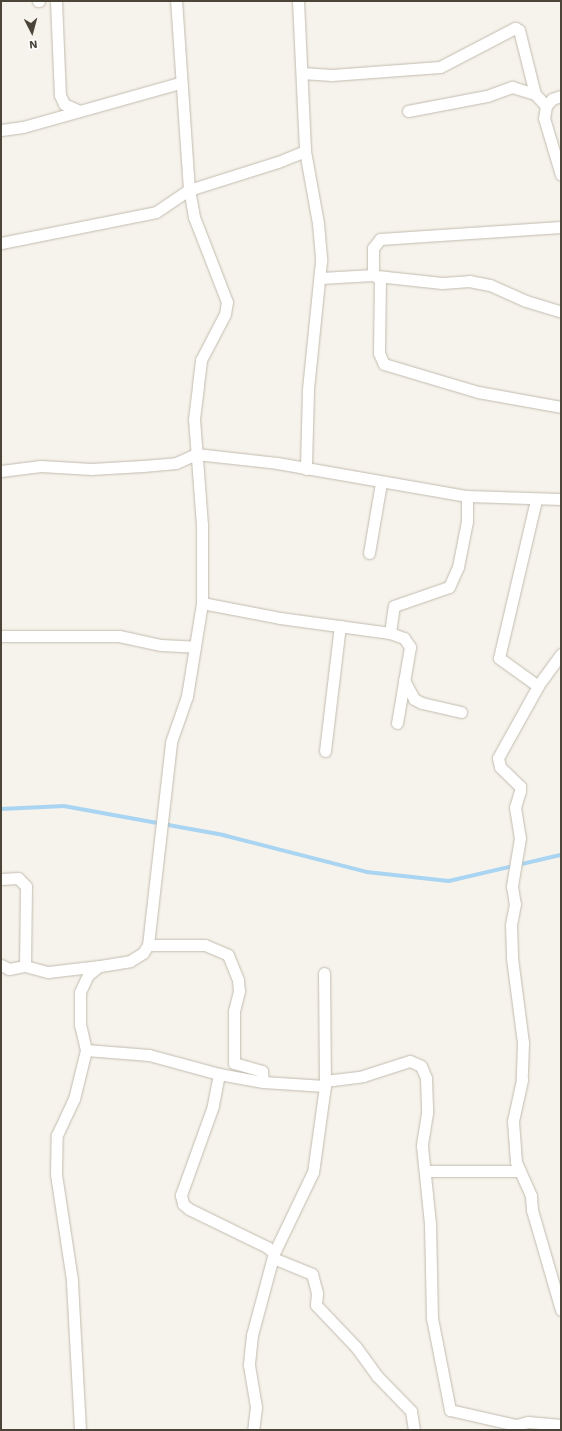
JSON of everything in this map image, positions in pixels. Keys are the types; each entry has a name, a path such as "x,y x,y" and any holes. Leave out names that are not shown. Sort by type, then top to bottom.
{"street":[{"path":"56,1 60,96 64,104 80,111"},
{"path":"1,965 9,969 25,966 48,972 100,966 130,961 143,953 148,945 171,742 187,696 202,603 202,525 194,419 201,360 225,314 227,302 194,217 189,190 180,83 176,1"},
{"path":"298,1 305,151 318,223 321,278 308,390 306,469"},
{"path":"302,73 332,74 440,67 515,28 519,30 535,94 546,106"},
{"path":"1,130 23,127 180,83"},
{"path":"408,111 488,96 512,87 535,94"},
{"path":"561,96 552,99 546,106 544,118 561,175"},
{"path":"1,243 156,212 189,190 278,162 305,151"},
{"path":"561,226 380,239 373,248 375,276 381,282 379,353 384,364 478,392 561,406"},
{"path":"321,278 375,276 483,284 561,312"},
{"path":"1,471 41,466 91,469 143,466 176,463 196,454 277,463 381,483 467,496 536,500 561,499"},
{"path":"368,553 381,483"},
{"path":"390,633 394,606 449,587 458,567 467,521 467,496"},
{"path":"536,500 499,658 538,686"},
{"path":"202,603 280,618 390,633 408,642 410,647 397,723"},
{"path":"324,751 340,626"},
{"path":"1,636 119,636 161,645 195,647"},
{"path":"561,654 538,686 498,758 500,767 520,786 515,812 520,838 512,886 515,904 511,925 512,958 524,1043 522,1080 513,1121 516,1162 531,1196 532,1210 561,1310"},
{"path":"404,680 414,699 422,703 461,712"},
{"path":"1,879 18,878 26,886 25,966"},
{"path":"148,945 205,945 228,955 238,980 239,991 234,1011 234,1063 262,1071 263,1082"},
{"path":"80,1430 72,1280 56,1174 58,1130 74,1099 86,1050 84,1046 78,1003 88,975 100,966"},
{"path":"253,1430 256,1407 248,1365 252,1335 273,1256 313,1172 325,1083 324,973"},
{"path":"86,1050 149,1055 219,1074 263,1082 325,1083 363,1076 410,1061 422,1066 426,1078 427,1113 422,1146 426,1171 432,1318 450,1410 515,1428 528,1422 561,1425"},
{"path":"219,1074 213,1106 183,1186 181,1195 183,1204 189,1209 267,1247 273,1256 312,1274 317,1293 316,1305 356,1347 377,1376 411,1411 414,1430"},
{"path":"426,1171 520,1170"}],"waterway":[{"path":"1,809 64,806 223,835 367,872 449,881 561,855"}]}
